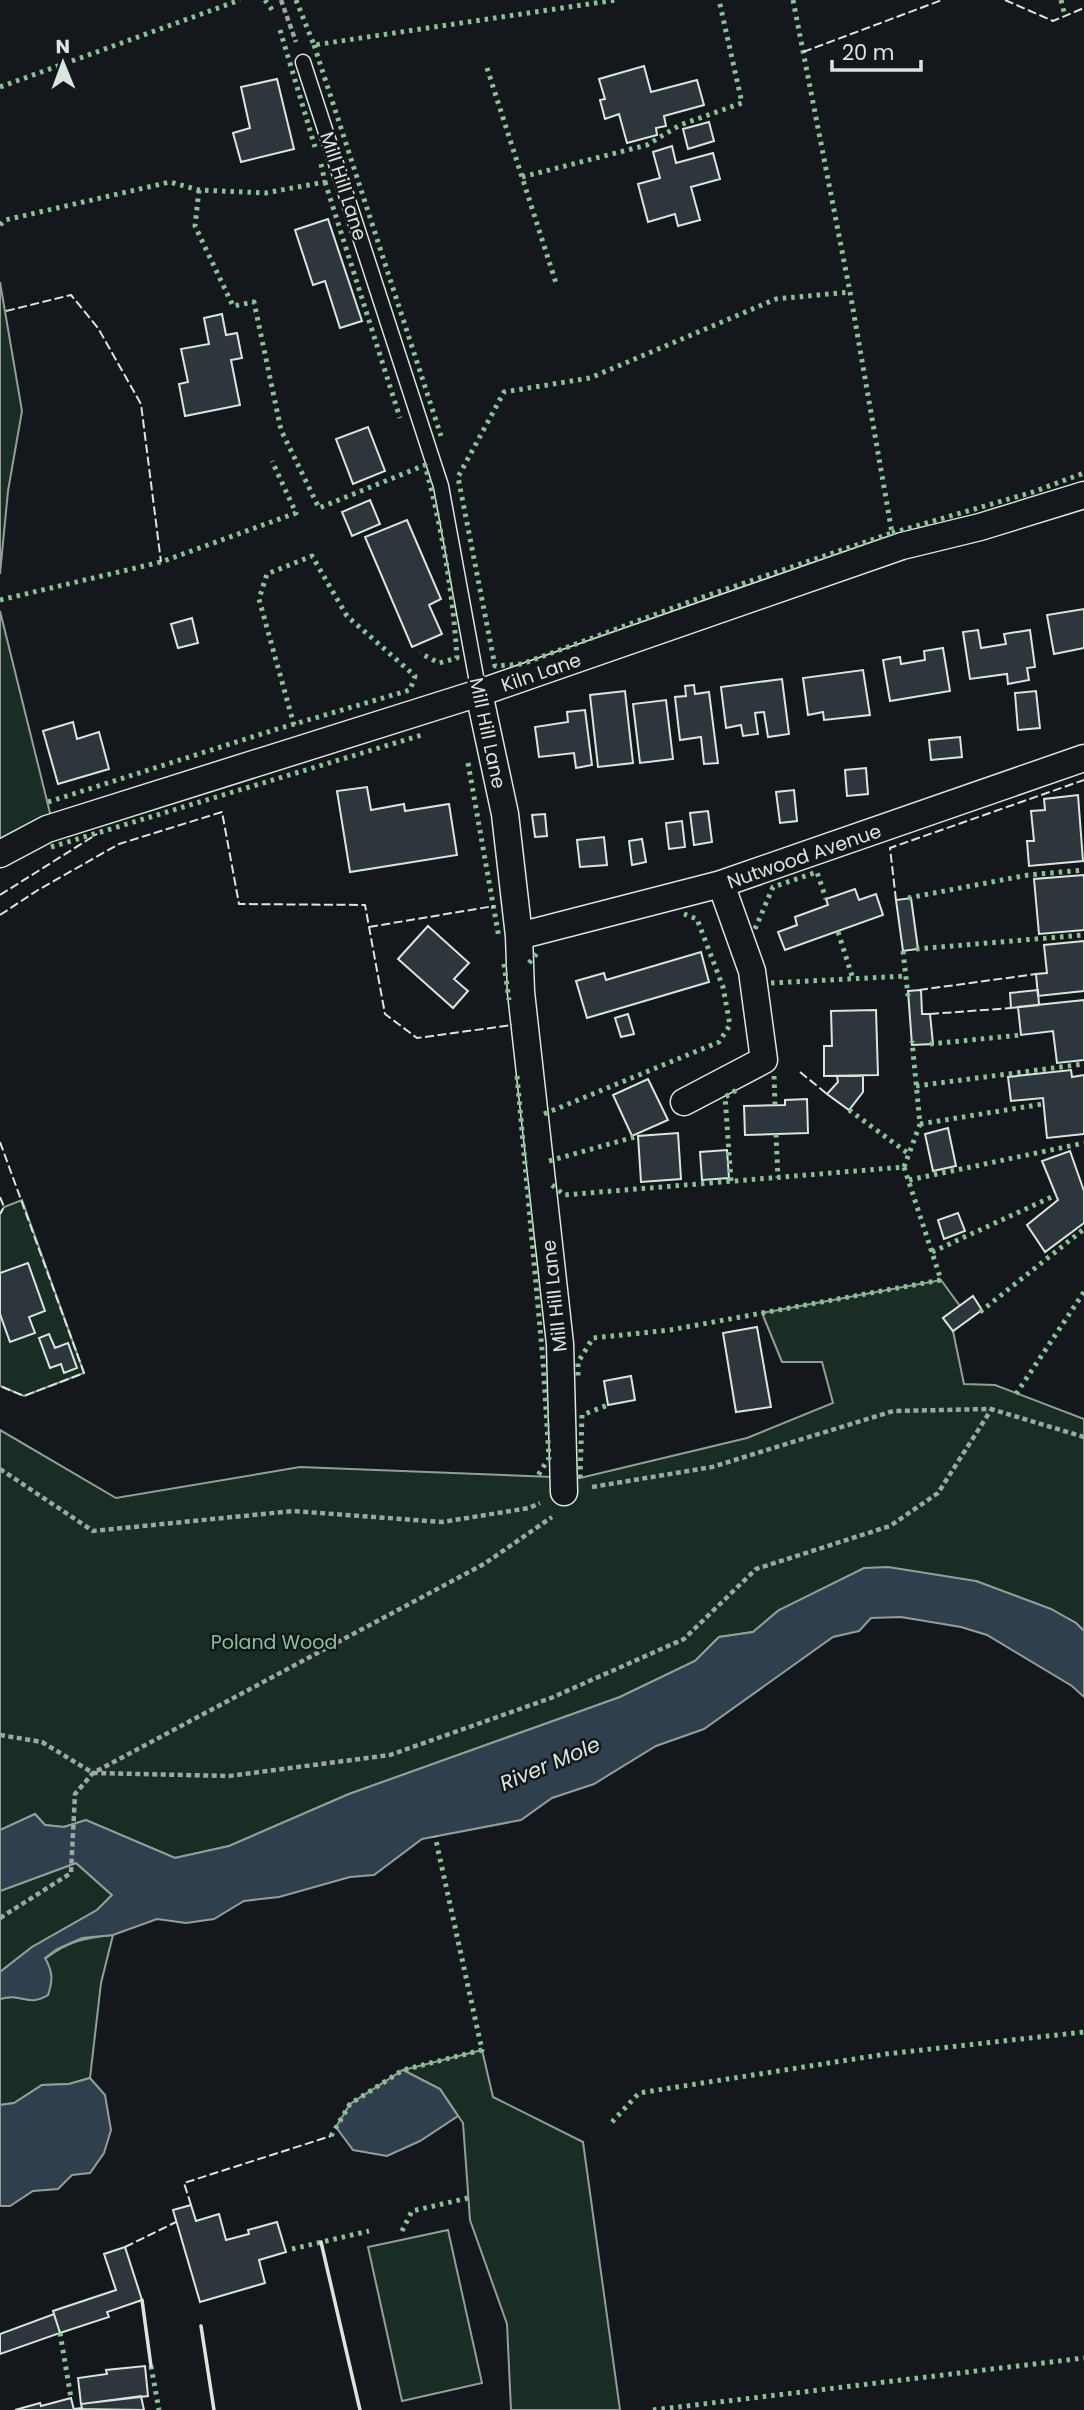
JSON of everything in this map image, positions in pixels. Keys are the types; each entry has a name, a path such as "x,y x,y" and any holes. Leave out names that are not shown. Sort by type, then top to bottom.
{"street":[{"name":"Kiln Lane","path":"0,854 47,829 479,693 902,546 980,527 1084,495"},
{"name":"Mill Hill Lane","path":"479,693 505,814 519,936 521,992 560,1343 564,1492"},
{"name":"Nutwood Avenue","path":"519,936 721,884 1084,758"},
{"path":"684,1102 764,1060 752,971 721,884"}],"lane":[{"name":"Mill Hill Lane","path":"303,62 441,486 479,693"}],"path":[{"path":"281,0 303,62"},
{"path":"0,1735 42,1742 93,1773 229,1776 390,1755 551,1698 684,1639 755,1569 890,1526 937,1493 991,1409"},
{"path":"0,1469 93,1531 293,1511 442,1522 529,1508 564,1492 712,1467 893,1411 991,1409 1084,1437"},
{"path":"0,1918 71,1873 75,1794 93,1773 484,1564 556,1514 564,1492"}],"green space":[{"path":"0,282 22,411 8,491 0,574"},
{"path":"0,611 51,817 0,844"},
{"path":"22,1200 84,1373 24,1396 0,1386 0,1214 4,1207"},
{"name":"Poland Wood","path":"941,1280 960,1306 943,1318 953,1331 964,1384 995,1385 1084,1419 1084,1631 1076,1623 1051,1610 976,1581 779,1610 753,1632 719,1637 695,1661 620,1697 349,1794 229,1846 175,1858 86,1820 64,1827 45,1825 35,1814 0,1830 0,1430 116,1498 300,1467 580,1478 747,1438 833,1403 822,1362 782,1362 762,1313"},
{"path":"76,1863 112,1895 97,1910 32,1947 0,1972 0,1891"},
{"path":"113,1935 101,1983 90,2078 69,2084 42,2085 14,2103 0,2105 0,1999 13,1997 35,2000 48,1995 45,1959 77,1941"},
{"path":"482,2050 493,2097 583,2142 620,2410 511,2410 507,2324 470,2220 463,2123 440,2089 403,2070"},
{"path":"448,2230 482,2383 402,2401 368,2247"}],"water":[{"name":"River Mole","path":"888,1567 976,1581 1051,1609 1076,1623 1084,1631 1084,1697 1072,1686 987,1635 961,1627 901,1617 871,1618 859,1631 833,1637 704,1729 656,1746 594,1784 552,1798 521,1820 422,1839 374,1875 350,1877 279,1897 244,1901 214,1919 186,1923 157,1919 113,1935 82,1938 57,1949 45,1958 51,1976 48,1995 35,2000 14,1997 0,1999 0,1972 32,1947 97,1910 112,1895 76,1863 0,1891 0,1830 35,1814 45,1825 64,1827 86,1820 175,1858 229,1846 349,1794 620,1697 695,1661 719,1637 753,1632 779,1610 864,1568"},
{"path":"403,2070 440,2089 458,2116 420,2141 387,2156 353,2150 336,2127 350,2104"},
{"path":"90,2078 105,2095 111,2130 104,2153 90,2173 72,2175 58,2189 33,2191 10,2206 0,2206 0,2105 14,2103 42,2085 69,2084"}],"building":[{"path":"644,66 651,92 697,80 704,105 664,116 666,126 656,128 657,135 627,143 619,114 605,119 600,100 605,99 599,79"},
{"path":"277,79 294,149 241,162 233,133 250,128 241,87"},
{"path":"709,122 714,141 688,149 683,129"},
{"path":"672,146 676,163 713,153 720,179 691,187 700,220 678,226 675,214 648,222 638,184 660,178 653,152"},
{"path":"328,219 362,321 340,328 325,281 313,285 295,230"},
{"path":"222,314 226,335 237,333 242,358 231,360 240,405 185,416 179,384 188,382 181,349 209,344 204,318"},
{"path":"368,427 385,471 353,484 336,439"},
{"path":"370,500 380,524 352,536 342,512"},
{"path":"407,520 441,599 429,605 442,634 412,647 365,537"},
{"path":"1084,609 1084,648 1054,654 1047,615"},
{"path":"192,618 198,643 178,648 171,624"},
{"path":"978,630 981,648 1006,644 1004,634 1030,630 1035,667 1027,668 1029,680 1008,684 1007,674 970,679 963,632"},
{"path":"943,648 950,691 890,701 883,660 900,657 901,664 925,660 924,651"},
{"path":"863,670 870,715 824,720 823,712 808,715 803,678"},
{"path":"782,679 789,734 768,737 764,712 755,713 758,734 743,736 741,725 726,728 721,687"},
{"path":"694,685 695,694 709,692 718,763 704,764 701,737 680,740 675,697 686,696 685,686"},
{"path":"625,691 633,763 598,767 590,695"},
{"path":"1036,691 1040,728 1018,730 1015,693"},
{"path":"666,700 673,759 640,763 633,704"},
{"path":"585,710 592,765 576,768 574,753 539,757 535,727 568,722 567,712"},
{"path":"73,722 77,739 99,732 109,769 58,784 43,731"},
{"path":"960,737 962,757 931,760 929,740"},
{"path":"866,768 868,794 847,796 845,770"},
{"path":"367,787 371,810 404,804 405,811 449,804 457,855 350,872 337,791"},
{"path":"794,790 797,821 780,823 776,792"},
{"path":"1078,795 1083,861 1029,866 1027,841 1034,841 1031,811 1045,810 1044,799"},
{"path":"708,811 712,842 694,845 690,813"},
{"path":"545,814 547,836 535,837 532,815"},
{"path":"682,821 685,847 669,849 666,823"},
{"path":"604,837 607,865 580,867 577,840"},
{"path":"642,839 646,862 632,865 629,841"},
{"path":"1084,875 1084,930 1039,934 1034,879"},
{"path":"855,889 859,900 876,894 883,915 785,950 778,932 797,925 795,917 828,905 826,899"},
{"path":"911,898 918,949 903,951 896,900"},
{"path":"428,926 469,963 454,979 468,991 453,1008 398,959"},
{"path":"1084,941 1084,991 1038,996 1036,974 1047,973 1044,945"},
{"path":"701,952 709,982 587,1018 576,981 604,973 606,980"},
{"path":"921,990 922,1014 930,1014 933,1044 912,1045 908,991"},
{"path":"1038,990 1039,1005 1011,1008 1010,993"},
{"path":"1084,1000 1084,1060 1057,1063 1053,1031 1021,1035 1018,1007"},
{"path":"876,1010 878,1075 824,1076 824,1046 832,1046 831,1011"},
{"path":"628,1014 634,1034 621,1037 615,1018"},
{"path":"1071,1070 1072,1077 1084,1075 1084,1134 1047,1138 1043,1098 1011,1101 1008,1077"},
{"path":"837,1076 863,1076 863,1092 849,1110 827,1094 838,1082"},
{"path":"648,1079 668,1120 632,1136 613,1095"},
{"path":"807,1099 808,1133 745,1135 744,1106 785,1105 785,1100"},
{"path":"948,1128 956,1166 933,1171 925,1134"},
{"path":"678,1133 681,1179 641,1182 638,1136"},
{"path":"727,1150 729,1178 702,1180 700,1152"},
{"path":"1070,1151 1084,1191 1084,1223 1045,1252 1027,1225 1058,1200 1042,1161"},
{"path":"958,1213 965,1231 944,1239 938,1220"},
{"path":"28,1263 45,1311 29,1317 35,1333 10,1342 0,1314 0,1273"},
{"path":"973,1296 982,1310 953,1331 943,1318"},
{"path":"757,1327 771,1407 736,1412 723,1333"},
{"path":"49,1334 55,1348 68,1343 77,1368 64,1373 61,1364 50,1368 39,1338"},
{"path":"631,1376 635,1400 608,1405 604,1381"},
{"path":"191,2205 196,2221 219,2214 226,2240 249,2234 248,2230 277,2222 286,2252 259,2260 265,2283 200,2302 173,2210"},
{"path":"125,2247 142,2300 107,2312 109,2317 60,2333 53,2311 116,2290 104,2254"},
{"path":"54,2314 60,2333 0,2354 0,2334"},
{"path":"145,2366 148,2396 81,2404 78,2378 107,2374 106,2370"},
{"path":"141,2396 144,2410 74,2409 82,2408 81,2404"},
{"path":"71,2398 74,2410 15,2410 40,2403 41,2406"}],"hedge":[{"path":"0,87 240,0"},
{"path":"265,0 273,11"},
{"path":"296,0 314,45 616,0"},
{"path":"522,177 647,145 680,125 742,103 719,0"},
{"path":"793,0 850,292 892,533 697,599 522,664 495,666 458,477 504,392 590,378 776,299 850,292"},
{"path":"1061,0 1065,16"},
{"path":"280,30 315,147"},
{"path":"314,45 441,436"},
{"path":"487,68 556,283"},
{"path":"0,225 5,220 170,182 199,190 265,193 325,182 321,164"},
{"path":"325,182 400,418"},
{"path":"199,190 195,226 233,306 254,302 281,430 319,508 425,465 446,561 457,658 439,663 420,653"},
{"path":"0,600 161,562 296,513 272,461"},
{"path":"892,533 1033,492 1084,473"},
{"path":"48,802 410,690 415,676 347,616 312,556 267,574 259,599 294,725"},
{"path":"51,847 425,734"},
{"path":"468,763 499,938"},
{"path":"908,898 1028,875 1084,870"},
{"path":"755,929 773,887 817,872 826,899"},
{"path":"544,1114 719,1042 730,1025 723,987 697,919 684,914"},
{"path":"838,932 853,979"},
{"path":"916,949 1084,935"},
{"path":"903,951 908,996"},
{"path":"529,963 538,952"},
{"path":"504,964 509,1000"},
{"path":"771,983 906,976"},
{"path":"930,1044 1021,1035"},
{"path":"904,1167 920,1124 912,1041"},
{"path":"916,1086 1084,1064"},
{"path":"517,1076 543,1361 549,1458 537,1477"},
{"path":"774,1076 775,1105"},
{"path":"731,1181 725,1097 738,1089"},
{"path":"920,1124 1043,1104"},
{"path":"849,1110 909,1154"},
{"path":"776,1134 778,1178"},
{"path":"549,1161 638,1136"},
{"path":"909,1180 1084,1143"},
{"path":"552,1185 564,1195 904,1167 941,1280 670,1330 593,1338 578,1362 578,1380"},
{"path":"932,1252 1056,1195"},
{"path":"980,1312 1084,1229"},
{"path":"1016,1394 1084,1292"},
{"path":"580,1478 582,1415 608,1405"},
{"path":"331,2136 350,2104 403,2070 482,2050 435,1836"},
{"path":"612,2122 639,2093 886,2054 1084,2032"},
{"path":"402,2231 412,2211 468,2198"},
{"path":"292,2249 369,2231"},
{"path":"60,2333 71,2398"},
{"path":"653,2410 1084,2358"},
{"path":"151,2366 159,2410"}],"fence":[{"path":"803,52 942,0"},
{"path":"1005,0 1053,21 1084,8"},
{"path":"6,311 71,295 98,328 141,404 161,562"},
{"path":"896,900 890,848 1084,780"},
{"path":"0,915 119,844 222,812 239,904 365,905 385,1014 417,1038 512,1025"},
{"path":"0,895 97,834"},
{"path":"369,927 494,906"},
{"path":"919,990 1036,974"},
{"path":"930,1014 1011,1008"},
{"path":"800,1072 827,1094"},
{"path":"0,1142 84,1373 24,1396 0,1386"},
{"path":"0,1197 4,1207 0,1214"},
{"path":"191,2205 184,2183 331,2136"},
{"path":"125,2247 176,2222"}],"wall":[{"path":"321,2242 360,2410"},
{"path":"142,2300 151,2366"},
{"path":"201,2326 214,2410"}]}
